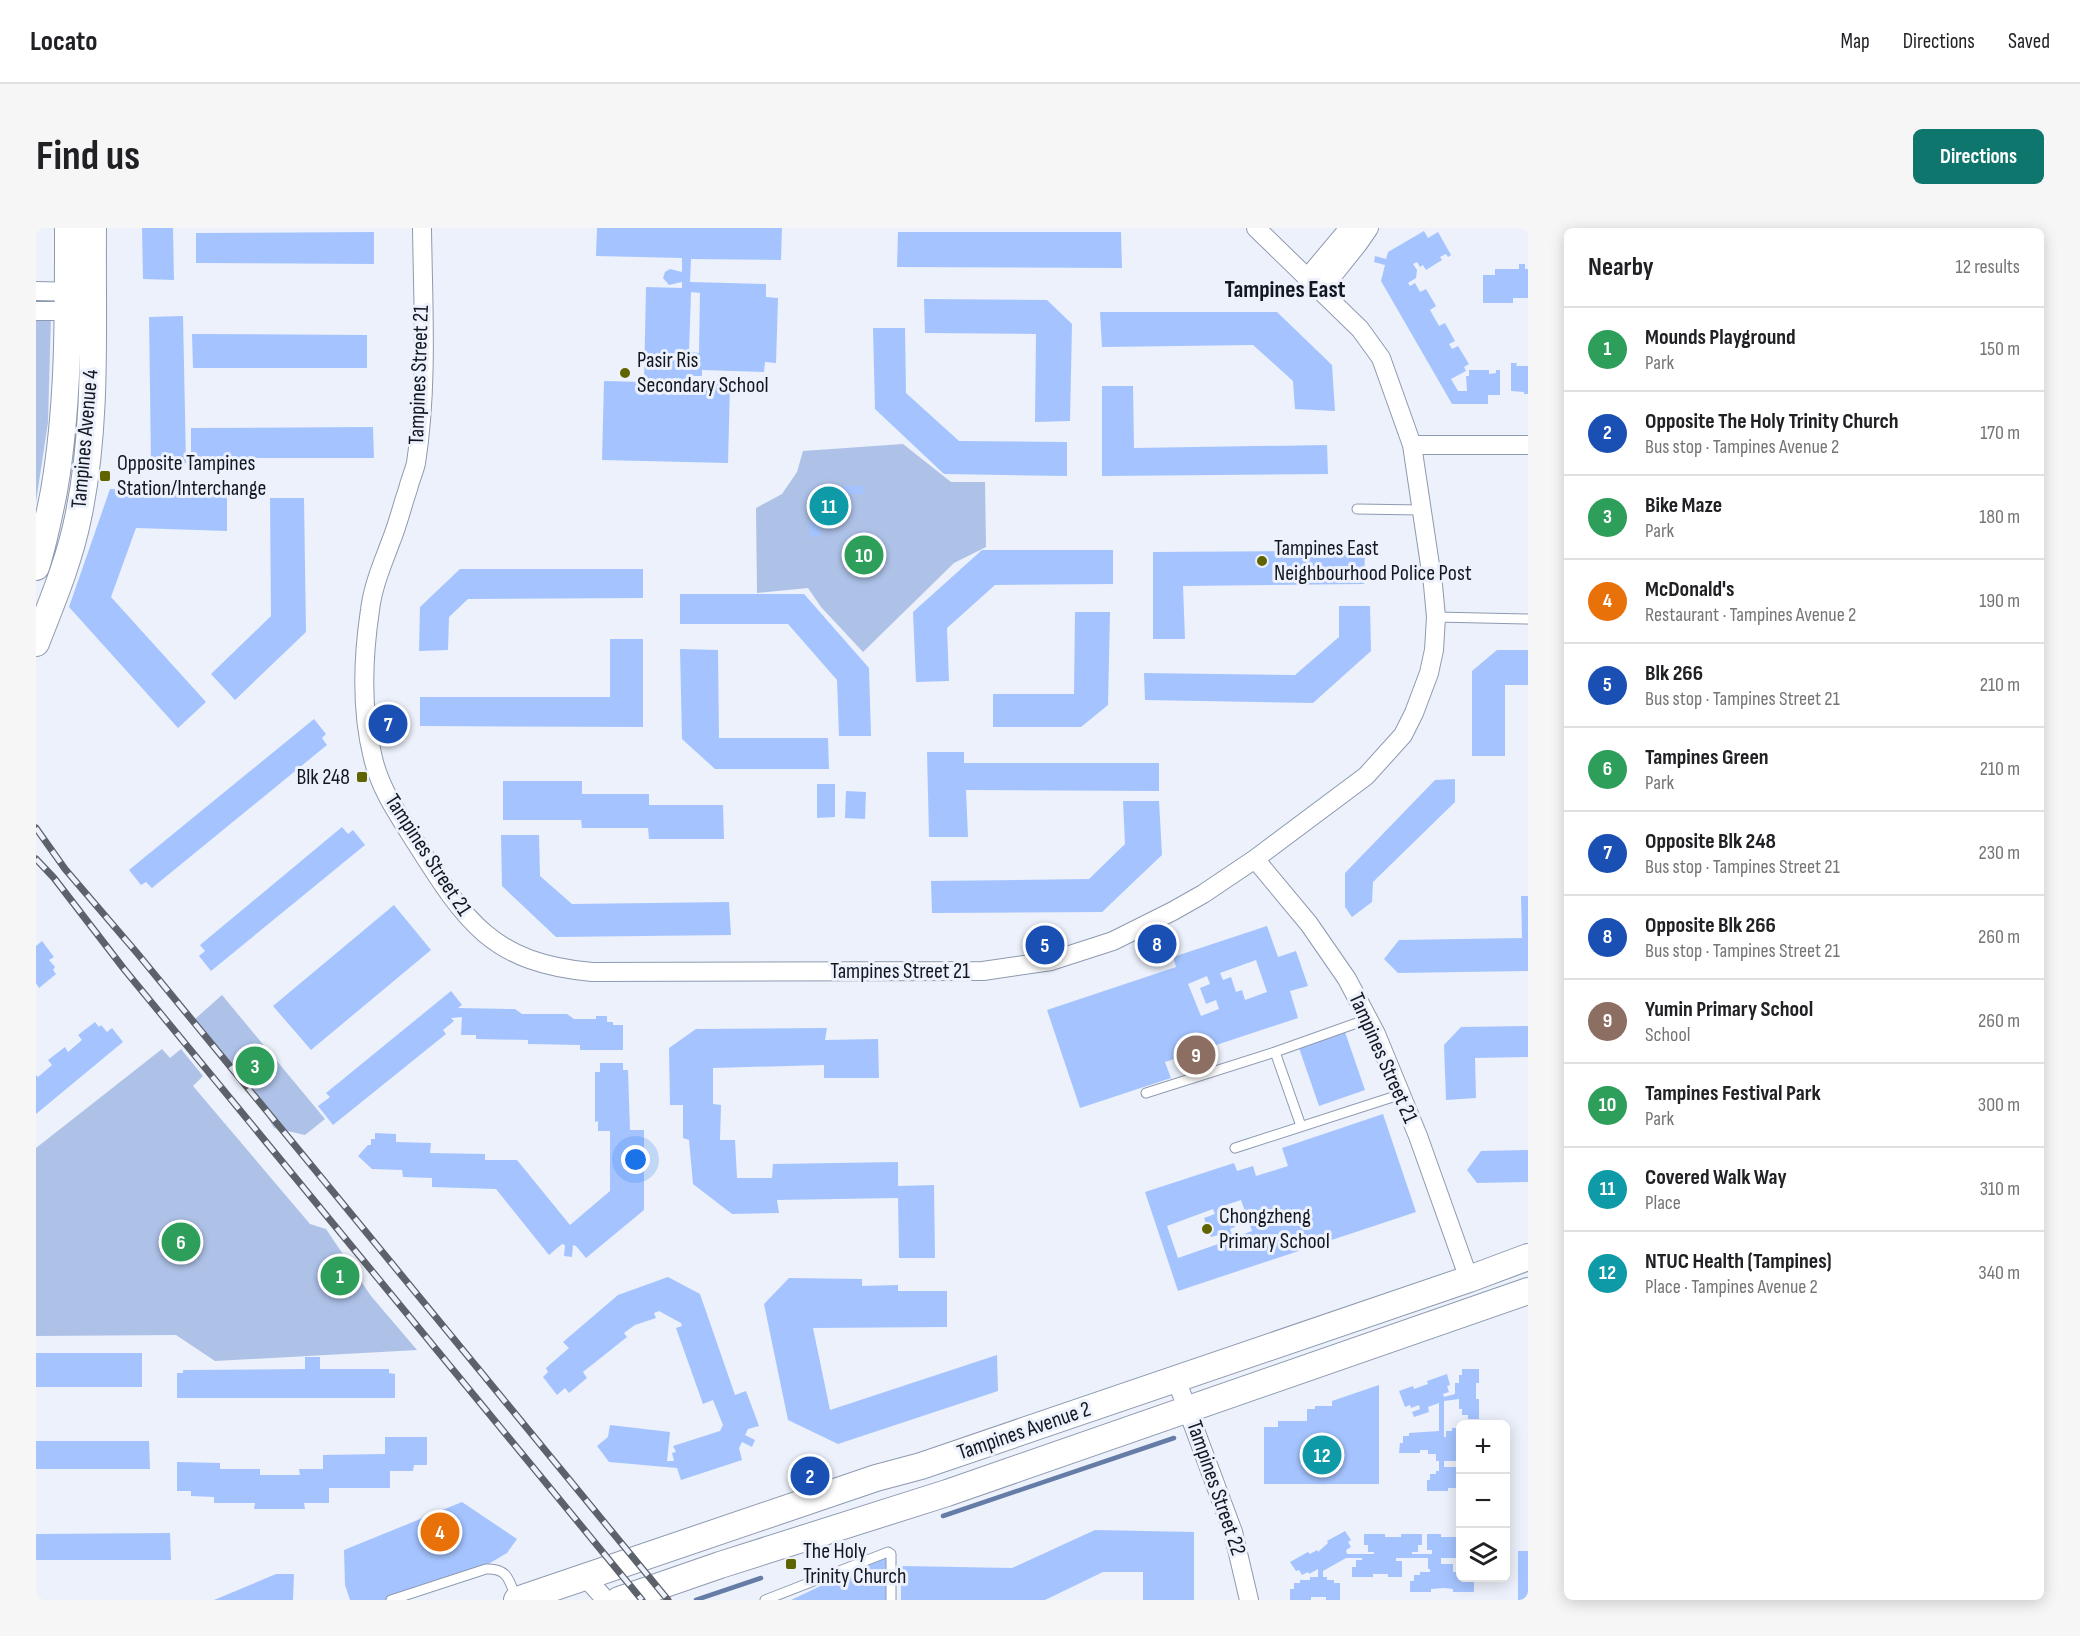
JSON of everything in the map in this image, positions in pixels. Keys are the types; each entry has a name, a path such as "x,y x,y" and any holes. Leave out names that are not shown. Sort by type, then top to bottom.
{"main road":[{"name":"Tampines Avenue 4","path":"36,643 58,591 78,518 90,428 93,383 68,228"},
{"name":"Tampines Avenue 4","path":"36,567 49,515 67,381 93,228"},
{"name":"Tampines Avenue 2","path":"517,1600 586,1589 876,1478 976,1448 1469,1280 1528,1257"},
{"name":"Tampines Avenue 2","path":"619,1600 720,1565 947,1493 1528,1291"},
{"path":"976,1448 1015,1441 1023,1442 1037,1447 1041,1461"}],"street":[{"name":"Tampines Street 21","path":"422,228 423,387 419,428 415,465 400,516 376,580 370,606 365,679 369,737 379,776 400,818 447,892 475,925 521,957 564,970 592,972 983,971 1051,961 1113,941 1193,900 1255,859 1366,776 1403,735 1414,714 1428,673 1434,650 1436,617 1412,444 1381,358 1360,329 1256,228"},
{"path":"1314,284 1349,228"},
{"path":"1314,284 1358,244 1369,228"},
{"path":"36,291 80,302"},
{"path":"36,311 80,302"},
{"path":"1412,444 1528,445"},
{"name":"Tampines Street 21","path":"1255,859 1309,924 1347,979 1369,1018 1402,1094 1469,1280"},
{"name":"Tampines Street 22","path":"1176,1379 1233,1532 1250,1600"},
{"path":"586,1589 606,1600"}],"lane":[{"path":"1357,509 1421,510"},
{"path":"1436,617 1528,619"},
{"path":"1146,1093 1275,1052 1369,1018"},
{"path":"1275,1052 1301,1126"},
{"path":"1235,1148 1402,1094"},
{"path":"765,1600 888,1552 891,1554 891,1600"},
{"path":"391,1600 486,1569 498,1568 508,1576 517,1600"}],"shaded area":[{"path":"36,314 51,315 48,422 36,502"},
{"path":"903,444 951,482 985,482 986,547 954,563 863,652 821,607 808,588 757,593 756,508 782,494 797,472 803,451"},
{"path":"222,995 325,1119 305,1135 274,1128 195,1019"},
{"path":"162,1049 170,1058 181,1049 203,1076 193,1086 310,1224 326,1229 371,1296 417,1350 215,1361 176,1335 36,1336 36,1148"}],"building":[{"path":"142,228 173,228 174,280 143,279"},
{"path":"597,228 782,228 781,260 691,259 690,282 766,284 766,297 778,298 776,363 765,362 764,372 702,370 702,376 689,376 689,383 730,384 728,463 602,460 604,381 644,382 646,287 682,288 682,282 669,285 663,278 665,272 670,269 682,272 682,258 596,256","holes":["691,292 700,293 699,353 689,352"]},
{"path":"1424,231 1428,238 1438,232 1451,255 1448,257 1446,254 1440,257 1442,260 1426,270 1417,262 1413,264 1417,270 1416,278 1408,283 1410,286 1415,283 1420,292 1426,289 1436,306 1430,310 1439,326 1445,323 1455,341 1449,344 1452,349 1458,346 1469,364 1464,367 1466,371 1451,379 1458,391 1467,391 1466,376 1469,376 1469,370 1489,370 1489,374 1500,370 1500,395 1488,395 1488,404 1452,404 1381,281 1385,265 1374,262 1375,256 1386,259 1388,252"},
{"path":"374,232 374,264 196,263 196,233"},
{"path":"898,232 1121,232 1122,268 897,267"},
{"path":"1519,264 1525,264 1525,269 1528,269 1528,298 1513,298 1513,303 1483,303 1483,275 1495,275 1495,269 1519,269"},
{"path":"924,299 1047,300 1072,324 1070,421 1035,422 1036,334 925,333"},
{"path":"1100,312 1277,312 1332,365 1335,411 1295,409 1293,381 1253,345 1102,347"},
{"path":"183,316 186,463 151,463 149,317"},
{"path":"873,328 905,328 906,393 959,441 1067,442 1067,476 944,474 875,409"},
{"path":"192,334 367,335 367,368 193,368"},
{"path":"1511,363 1517,363 1516,366 1528,366 1528,394 1511,391"},
{"path":"1102,386 1133,386 1134,448 1327,445 1328,474 1102,476"},
{"path":"373,427 374,458 191,458 191,428"},
{"path":"844,486 863,486 864,494 847,494 819,523 821,536 810,537 810,518"},
{"path":"110,489 227,494 227,531 136,528 111,597 206,702 178,728 69,607"},
{"path":"270,498 304,498 306,632 235,700 211,674 271,616"},
{"path":"982,550 1113,550 1113,584 995,585 947,628 949,681 916,682 913,612"},
{"path":"1365,551 1364,584 1183,586 1185,639 1153,639 1153,552"},
{"path":"460,569 643,569 643,598 468,599 449,617 448,650 419,651 420,607"},
{"path":"680,594 804,594 869,668 871,736 839,736 837,680 788,624 680,624"},
{"path":"1339,606 1370,606 1371,651 1313,703 1145,700 1144,673 1295,675 1339,637"},
{"path":"1075,612 1110,612 1108,705 1081,727 993,727 993,694 1074,694"},
{"path":"610,639 643,639 643,727 420,726 420,697 610,697"},
{"path":"680,649 718,650 719,738 828,738 829,769 715,769 682,739"},
{"path":"1497,650 1528,650 1528,685 1505,685 1505,756 1472,756 1472,671"},
{"path":"314,719 326,734 322,738 327,745 152,888 146,882 141,885 129,870"},
{"path":"927,752 964,752 964,763 1159,763 1159,791 966,790 968,837 929,837"},
{"path":"1455,779 1455,802 1373,882 1372,902 1352,917 1345,907 1345,873 1435,780"},
{"path":"503,781 582,781 582,794 649,794 649,805 723,805 724,839 649,839 648,828 582,828 581,820 503,820"},
{"path":"817,784 835,784 835,817 817,818"},
{"path":"846,791 866,792 865,819 845,818"},
{"path":"1123,801 1159,801 1162,855 1102,912 932,913 931,881 1089,879 1125,844"},
{"path":"342,827 348,834 353,830 365,845 211,971 199,956 205,951 200,945"},
{"path":"501,835 539,835 540,876 572,904 729,902 731,935 556,937 502,886"},
{"path":"1521,896 1528,896 1528,971 1398,973 1384,959 1399,940 1522,938"},
{"path":"394,905 431,950 311,1050 273,1006"},
{"path":"1267,926 1278,957 1296,951 1308,986 1290,991 1298,1018 1165,1062 1171,1078 1080,1108 1047,1010 1176,967 1173,957","holes":["1256,960 1267,992 1245,1000 1242,990 1236,992 1231,977 1223,980 1220,973","1207,976 1210,984 1200,988 1206,1004 1216,1000 1219,1009 1201,1016 1188,984"]},
{"path":"42,941 54,957 49,960 55,967 53,970 56,974 39,988 36,983 36,946"},
{"path":"451,991 462,1005 458,1008 515,1009 522,1014 567,1014 574,1019 596,1019 596,1016 607,1016 607,1022 613,1022 613,1025 623,1025 623,1050 580,1050 580,1045 528,1044 528,1040 476,1039 476,1035 461,1035 462,1017 451,1018 454,1021 443,1030 446,1034 333,1125 318,1106 330,1097 326,1093"},
{"path":"95,1022 107,1032 112,1028 123,1042 36,1114 36,1075 38,1077 52,1065 48,1060 65,1047 68,1052 82,1040 78,1035"},
{"path":"1528,1026 1528,1057 1475,1058 1476,1098 1446,1100 1444,1045 1461,1027"},
{"path":"827,1028 825,1040 878,1039 879,1078 824,1078 824,1065 713,1068 713,1104 721,1105 720,1140 735,1140 737,1178 772,1178 773,1164 898,1162 898,1186 934,1185 935,1258 899,1258 898,1198 777,1200 779,1213 732,1214 693,1184 689,1140 683,1138 683,1105 670,1105 669,1048 696,1029"},
{"path":"1345,1032 1365,1090 1319,1106 1299,1048"},
{"path":"600,1063 623,1063 623,1070 628,1070 630,1130 644,1130 644,1210 586,1258 573,1245 572,1257 564,1256 565,1245 562,1244 549,1255 496,1189 432,1187 432,1178 403,1177 402,1170 372,1169 358,1156 368,1145 371,1145 371,1139 375,1139 375,1133 396,1134 396,1142 431,1143 430,1153 485,1154 485,1160 517,1160 570,1225 610,1191 610,1131 598,1131 598,1121 595,1122 595,1072 600,1072"},
{"path":"1383,1114 1416,1212 1178,1291 1145,1192 1234,1163 1237,1171 1253,1166 1256,1176 1288,1166 1282,1148","holes":["1241,1200 1252,1231 1233,1238 1230,1229 1235,1227 1229,1210 1225,1212 1223,1206","1213,1209 1215,1214 1204,1218 1211,1237 1218,1235 1221,1243 1178,1258 1167,1226"]},
{"path":"1528,1150 1528,1182 1477,1183 1467,1170 1481,1151"},
{"path":"668,1277 700,1294 735,1395 746,1391 759,1426 748,1429 745,1435 755,1440 752,1447 742,1442 739,1448 742,1460 681,1480 677,1468 609,1462 597,1446 608,1437 610,1425 670,1432 667,1461 674,1461 672,1453 676,1452 673,1446 720,1431 723,1425 713,1400 703,1404 676,1328 682,1326 681,1323 659,1311 654,1313 656,1318 635,1325 624,1333 627,1337 583,1372 587,1378 569,1393 565,1388 557,1395 543,1377 548,1372 546,1368 569,1348 563,1342 618,1295"},
{"path":"789,1278 862,1279 862,1286 898,1285 898,1291 947,1291 947,1327 813,1328 830,1410 997,1355 998,1391 838,1444 788,1420 764,1304"},
{"path":"36,1353 142,1353 142,1387 36,1387"},
{"path":"305,1357 320,1357 320,1369 389,1369 389,1373 395,1374 395,1398 177,1398 177,1373 183,1373 183,1370 305,1369"},
{"path":"1462,1369 1479,1369 1476,1399 1479,1399 1479,1419 1468,1419 1468,1415 1462,1415 1462,1409 1459,1409 1459,1399 1444,1401 1444,1437 1446,1437 1446,1431 1456,1428 1456,1461 1444,1461 1444,1467 1456,1467 1456,1488 1448,1488 1448,1491 1427,1491 1427,1480 1430,1480 1430,1474 1436,1474 1436,1471 1439,1471 1436,1454 1428,1454 1428,1450 1420,1450 1420,1453 1399,1453 1400,1443 1403,1443 1403,1436 1409,1436 1409,1433 1439,1431 1439,1403 1428,1407 1429,1412 1414,1417 1412,1412 1420,1409 1419,1405 1411,1408 1410,1405 1405,1407 1399,1391 1413,1386 1414,1389 1428,1384 1427,1381 1447,1374 1450,1385 1447,1386 1449,1392 1443,1394 1444,1397 1455,1394 1455,1383 1459,1383 1459,1375 1462,1375"},
{"path":"1379,1385 1379,1484 1264,1484 1264,1427 1278,1427 1278,1421 1307,1421 1307,1409 1315,1409 1315,1406 1332,1406 1332,1401"},
{"path":"385,1437 427,1437 427,1465 414,1465 413,1471 390,1471 390,1488 329,1488 329,1503 304,1503 305,1509 254,1509 255,1503 214,1503 214,1497 191,1496 191,1491 177,1491 177,1462 220,1463 220,1469 260,1469 260,1475 300,1475 299,1469 323,1469 323,1455 385,1454"},
{"path":"36,1441 149,1441 150,1469 36,1469"},
{"path":"462,1502 517,1539 507,1553 485,1566 385,1600 350,1600 345,1585 344,1550"},
{"path":"1095,1530 1194,1532 1194,1600 1143,1600 1143,1572 1103,1572 1045,1600 901,1600 901,1566 1012,1568"},
{"path":"1345,1531 1351,1540 1348,1542 1351,1547 1346,1550 1347,1554 1374,1554 1374,1552 1368,1552 1368,1545 1364,1545 1364,1534 1401,1537 1401,1534 1422,1534 1422,1545 1418,1545 1418,1552 1412,1552 1412,1554 1432,1554 1432,1550 1427,1550 1427,1534 1456,1537 1456,1558 1441,1558 1441,1564 1453,1564 1456,1582 1474,1582 1474,1592 1453,1592 1453,1589 1444,1588 1431,1589 1431,1592 1410,1592 1410,1581 1414,1581 1414,1575 1420,1575 1420,1572 1430,1572 1428,1558 1396,1558 1396,1561 1402,1561 1402,1577 1373,1574 1373,1577 1352,1577 1352,1567 1356,1567 1356,1560 1362,1560 1362,1558 1346,1558 1323,1571 1323,1577 1327,1577 1327,1580 1340,1583 1340,1600 1311,1597 1311,1600 1290,1600 1290,1589 1294,1589 1294,1583 1300,1583 1300,1580 1310,1580 1310,1577 1318,1577 1318,1569 1302,1575 1290,1562 1308,1552 1310,1554 1317,1550 1318,1552 1328,1543 1327,1541"},
{"path":"170,1533 171,1560 36,1560 36,1534"},
{"path":"1518,1551 1528,1551 1528,1600 1518,1600"},
{"path":"888,1554 887,1600 791,1600"},
{"path":"276,1574 294,1574 293,1600 214,1600"}],"waterway":[{"path":"943,1516 1174,1438"},
{"path":"696,1600 761,1578"}],"railway":[{"path":"36,828 65,869 137,953 668,1600"},
{"path":"36,859 54,878 124,969 642,1600"}],"place":[{"name":"Pasir Ris Secondary School","path":"625,373"},
{"name":"Opposite Tampines Station/Interchange","path":"105,476"},
{"name":"Covered Walk Way","path":"829,506"},
{"name":"Tampines Festival Park","path":"864,555"},
{"name":"Tampines East Neighbourhood Police Post","path":"1262,561"},
{"name":"Opposite Blk 248","path":"388,724"},
{"name":"Blk 248","path":"362,777"},
{"name":"Opposite Blk 266","path":"1157,944"},
{"name":"Blk 266","path":"1045,945"},
{"name":"Yumin Primary School","path":"1196,1055"},
{"name":"Bike Maze","path":"255,1066"},
{"name":"Chongzheng Primary School","path":"1207,1229"},
{"name":"Tampines Green","path":"181,1242"},
{"name":"Mounds Playground","path":"340,1276"},
{"name":"NTUC Health (Tampines)","path":"1322,1455"},
{"name":"Opposite The Holy Trinity Church","path":"810,1476"},
{"name":"McDonald's","path":"440,1532"},
{"name":"The Holy Trinity Church","path":"791,1564"}],"district":[{"name":"Tampines East","path":"1285,289"}]}
